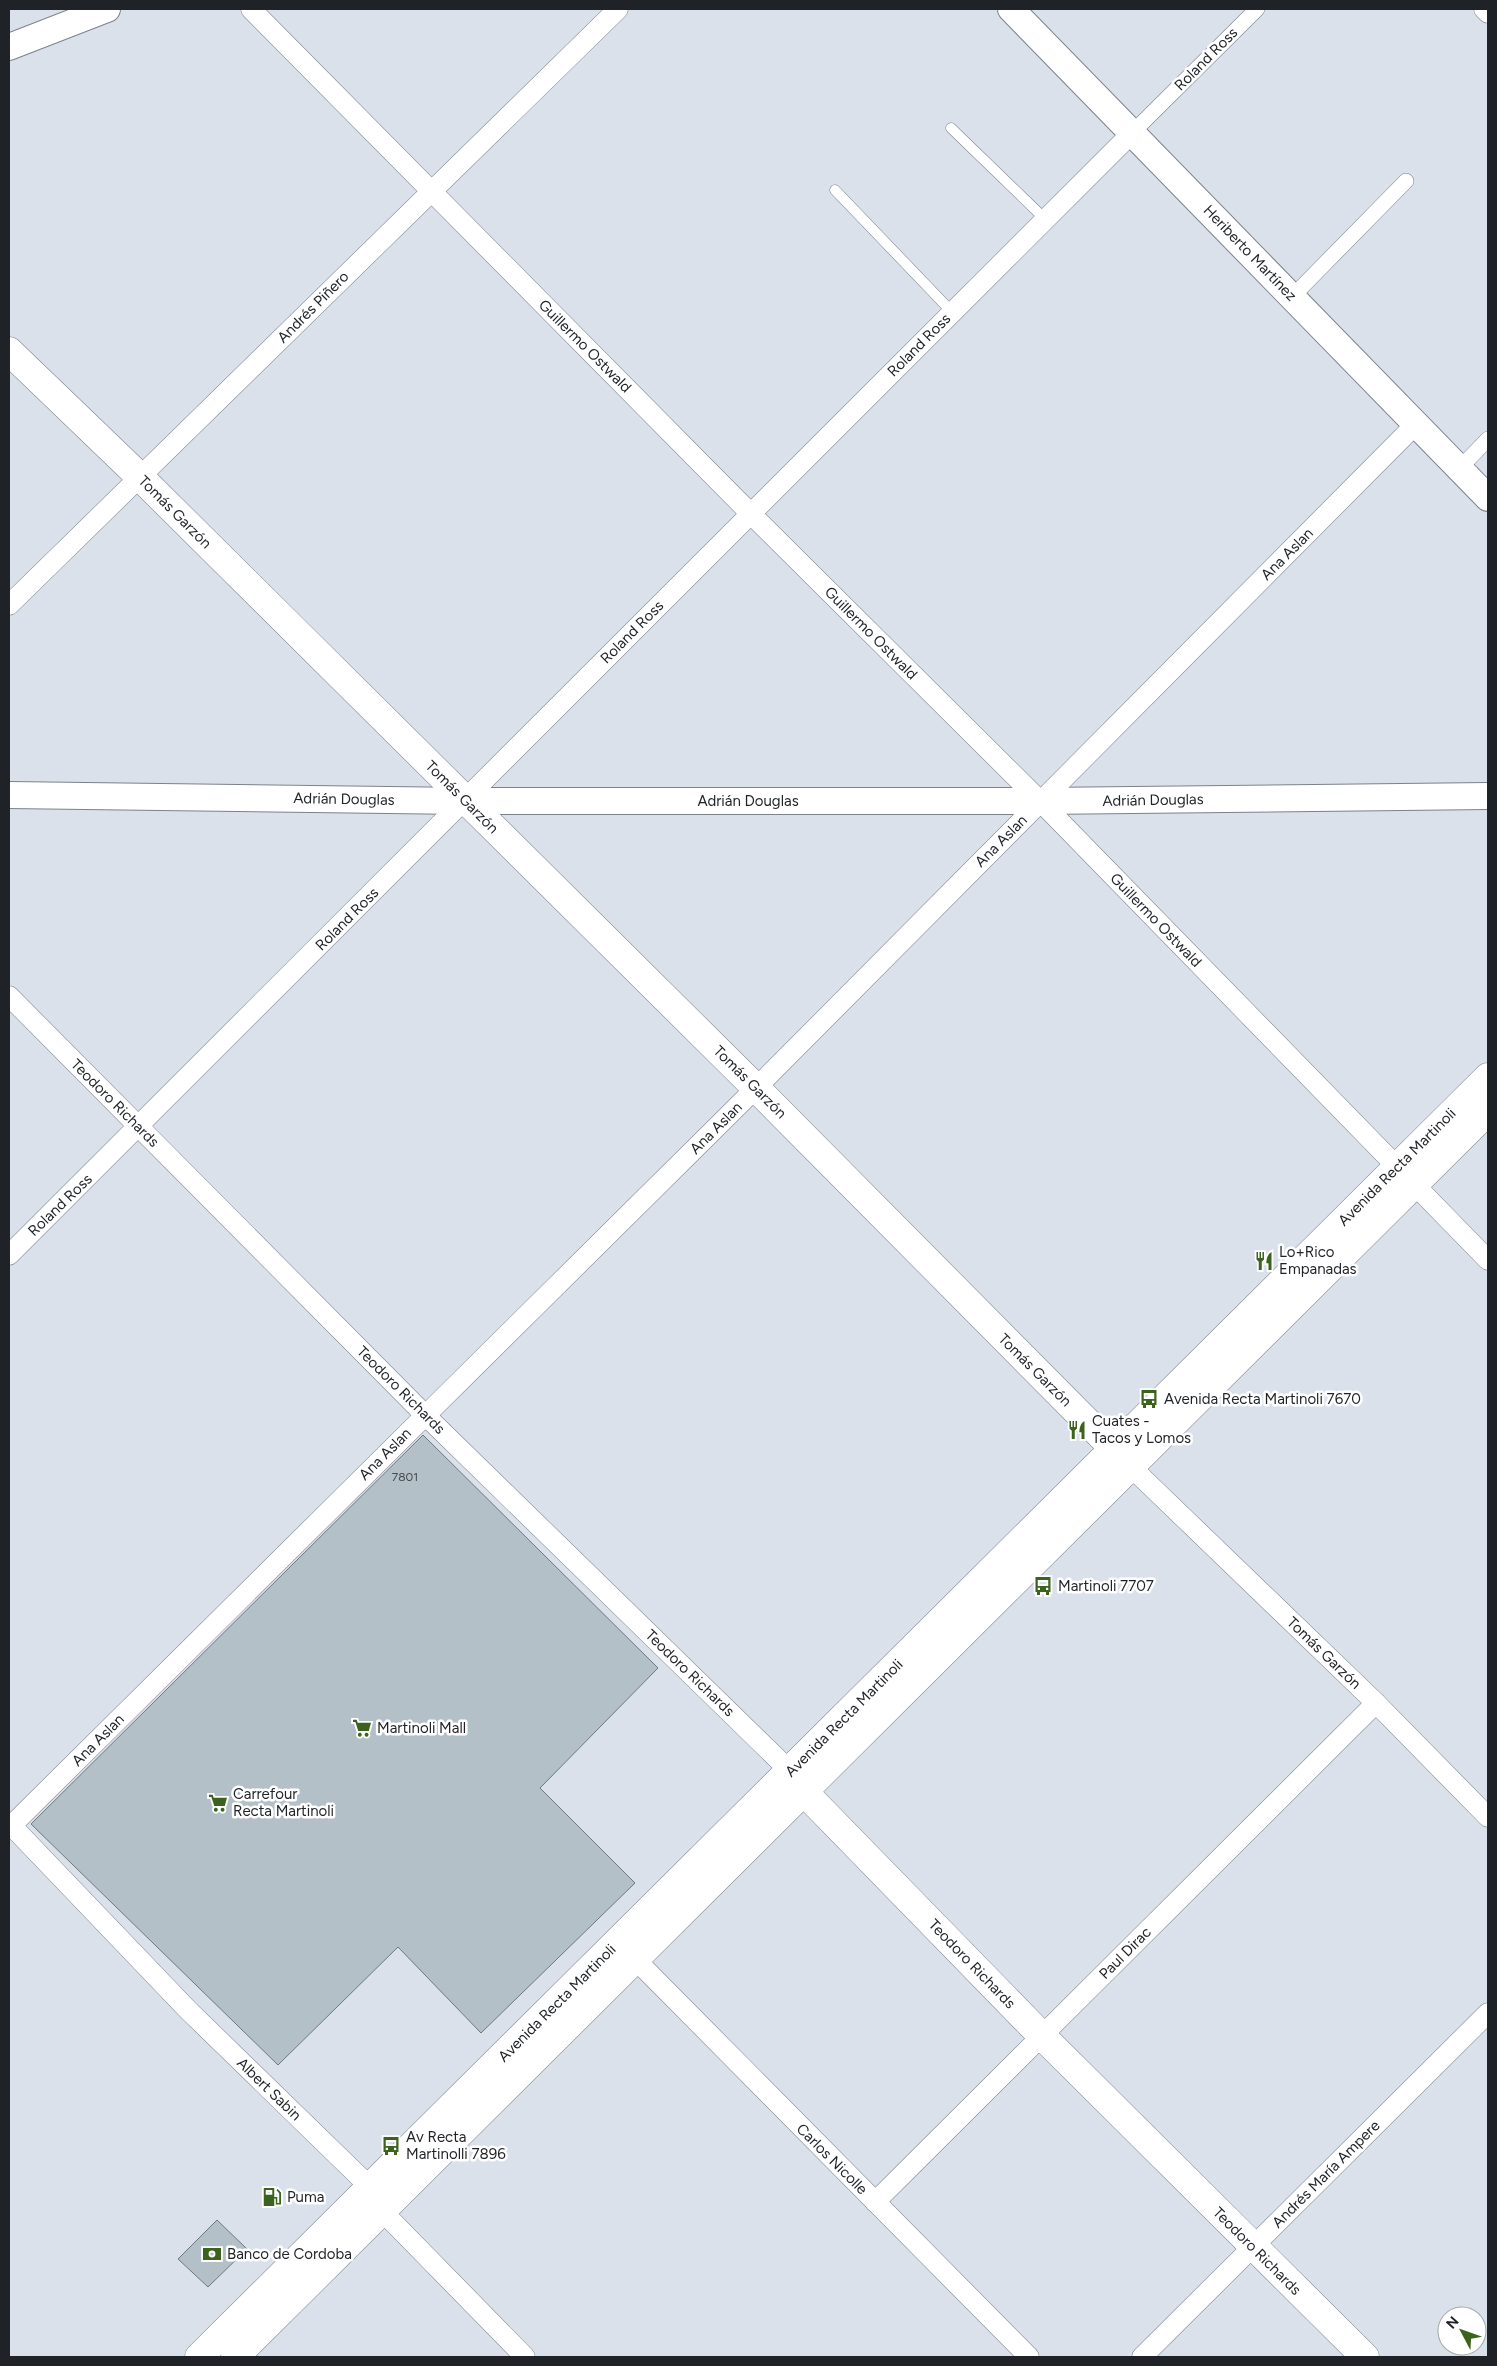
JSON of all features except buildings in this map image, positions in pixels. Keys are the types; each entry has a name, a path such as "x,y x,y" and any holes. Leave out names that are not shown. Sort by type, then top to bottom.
{"main road":[{"name":"Tomás Garzón","path":"9,351 140,477 756,1088 1123,1458"},
{"name":"Avenida Recta Martinoli","path":"235,2357 376,2199 1405,1176 1488,1077"},
{"name":"Avenida Recta Martinoli","path":"1405,1176 1488,1111"},
{"name":"Avenida Recta Martinoli","path":"199,2357 376,2199 636,1960 797,1782"},
{"name":"Teodoro Richards","path":"797,1782 1042,2036 1364,2357"}],"street":[{"path":"9,47 70,14 107,9"},
{"name":"Guillermo Ostwald","path":"251,9 750,513 1040,801 1488,1260"},
{"name":"Andrés Piñero","path":"9,605 618,9"},
{"name":"Heriberto Martínez","path":"1012,9 1488,498"},
{"name":"Roland Ross","path":"9,1255 465,801 750,513 1257,9"},
{"path":"1484,9 1488,13"},
{"path":"1292,297 1406,181"},
{"name":"Ana Aslan","path":"10,1826 756,1088 1415,425"},
{"path":"1459,469 1488,439"},
{"name":"Adrián Douglas","path":"9,795 465,801 1040,801 1488,796"},
{"name":"Teodoro Richards","path":"9,996 424,1415 797,1782"},
{"name":"Tomás Garzón","path":"1123,1458 1376,1703 1488,1817"},
{"name":"Paul Dirac","path":"875,2202 1376,1703"},
{"name":"Albert Sabin","path":"10,1826 188,2010 376,2199 525,2357"},
{"name":"Carlos Nicolle","path":"636,1960 1029,2357"},
{"name":"Andrés María Ampere","path":"1142,2357 1488,2013"}],"lane":[{"path":"951,128 1045,219"},
{"path":"835,190 952,312"}],"place":[{"name":"Lo+Rico Empanadas","path":"1264,1261"},
{"name":"Avenida Recta Martinoli 7670","path":"1149,1399"},
{"name":"Cuates - Tacos y Lomos","path":"1077,1430"},
{"name":"Martinoli 7707","path":"1043,1586"},
{"name":"Martinoli Mall","path":"362,1728"},
{"name":"Carrefour Recta Martinoli","path":"218,1803"},
{"name":"Av Recta Martinolli 7896","path":"391,2146"},
{"name":"Puma","path":"272,2197"},
{"name":"Banco de Cordoba","path":"212,2254"}]}
